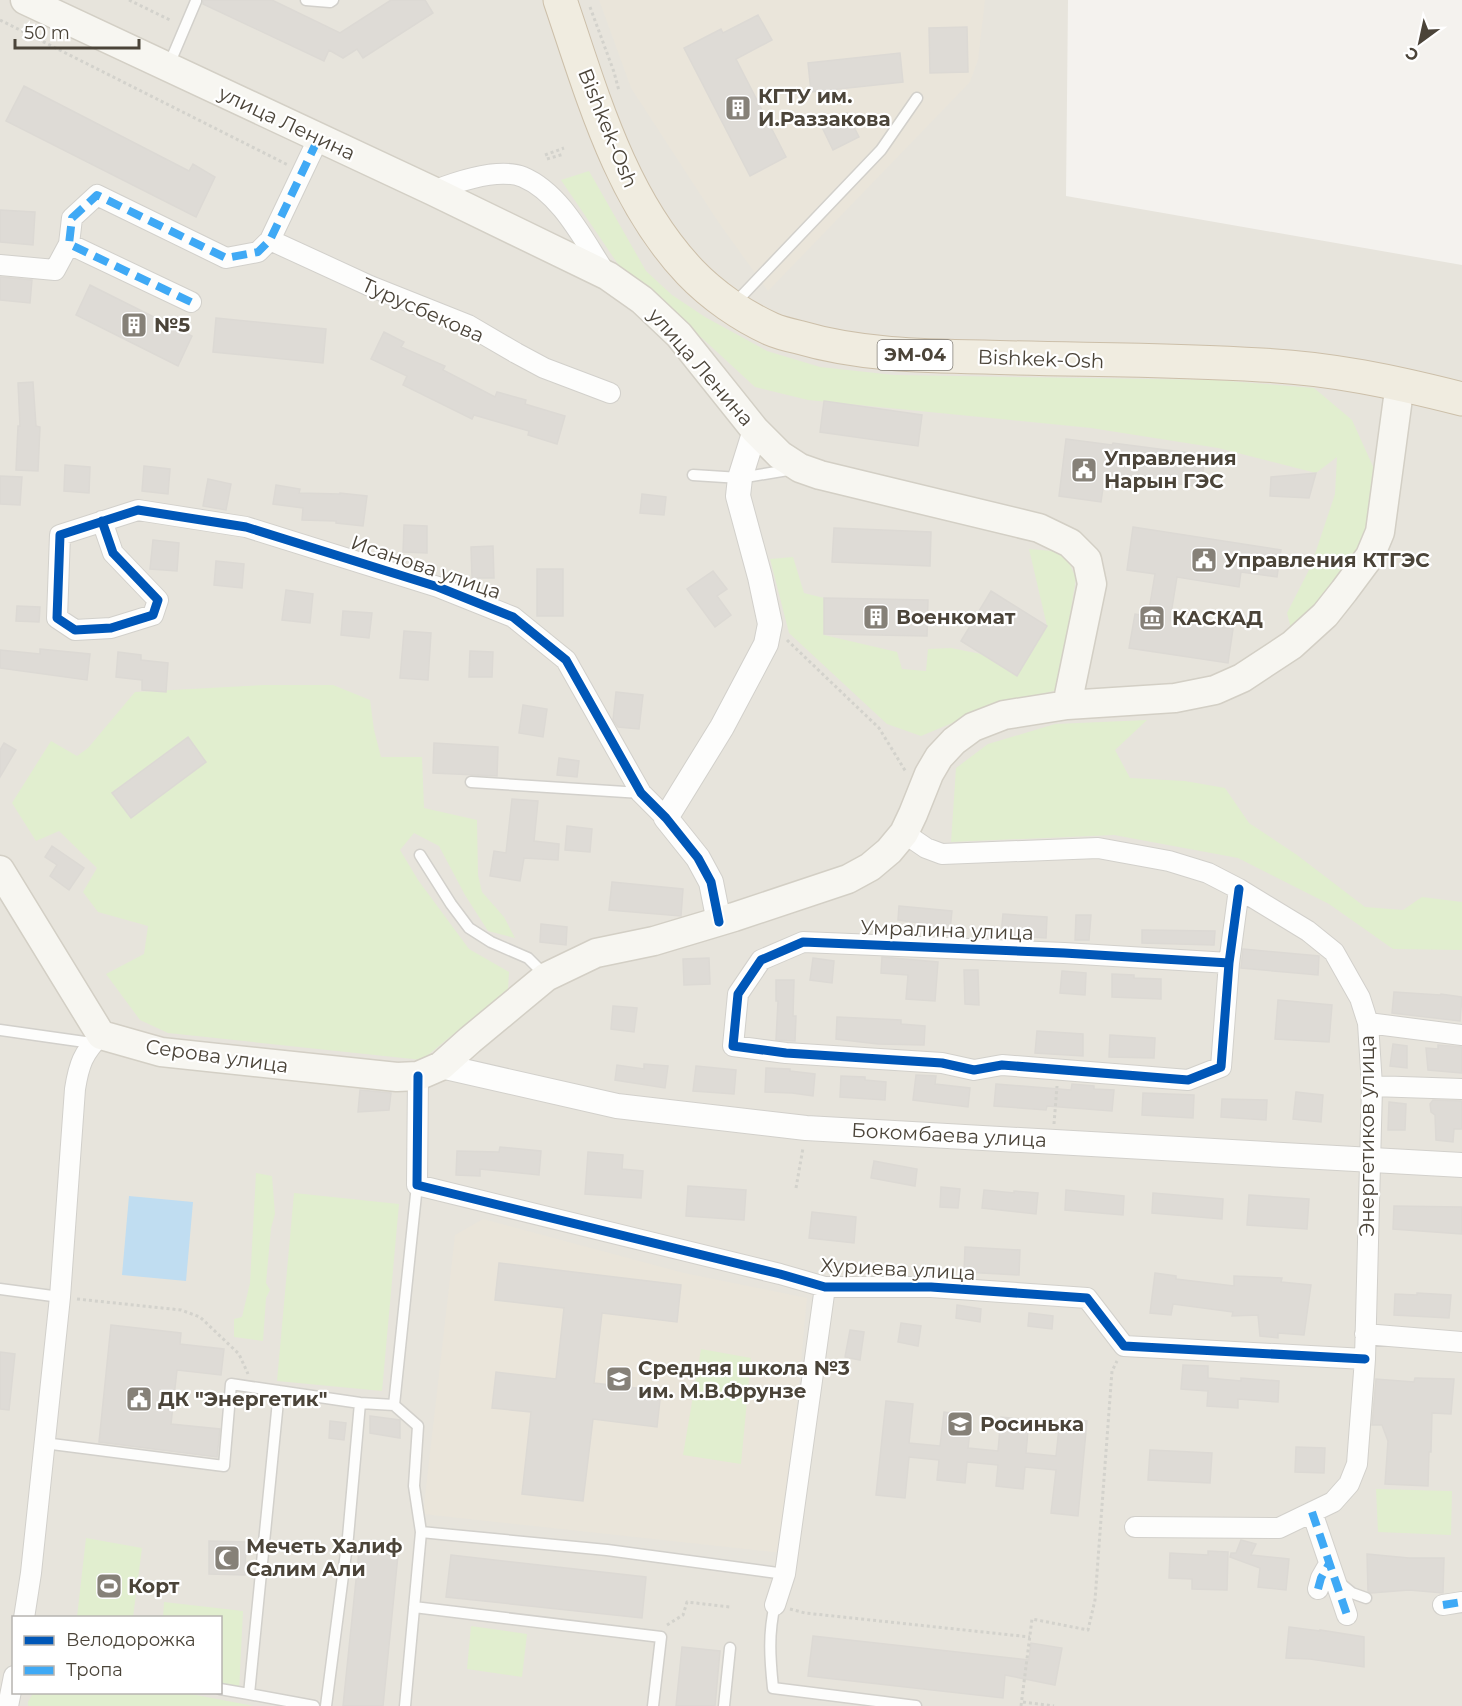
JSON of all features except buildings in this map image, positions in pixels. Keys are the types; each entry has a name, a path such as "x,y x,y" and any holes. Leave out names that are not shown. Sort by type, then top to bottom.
{"highway":[{"name":"Bishkek-Osh","path":"560,0 613,149 635,195 661,238 692,274 732,307 772,330 824,345 895,355 1261,365 1339,372 1400,383 1462,399"}],"main road":[{"name":"улица Ленина","path":"25,0 433,190 608,276 642,300 679,335 755,430 780,455 800,468 820,475 1039,528 1070,543 1087,560 1092,584 1067,705"},
{"path":"430,1071 546,976 596,953 654,941 719,922 848,879 870,867 889,851 903,833 939,757 954,741 974,727 1004,715 1067,705 1174,698 1215,690 1242,678 1292,645 1325,615 1370,556 1380,532 1400,383"},
{"path":"4,886 97,1039"},
{"name":"Серова улица","path":"97,1039 161,1052 397,1077 430,1071"}],"street":[{"path":"0,265 54,270 69,244 72,219 97,195 226,258 258,252 270,240 319,137"},
{"path":"433,190 492,174 522,177 555,199 608,276"},
{"name":"Турусбекова","path":"270,240 370,286 468,325 544,368 610,393"},
{"path":"69,244 191,302"},
{"path":"666,818 722,727 758,663 766,644 770,624 738,496 740,478 755,430"},
{"name":"Исанова улица","path":"102,521 113,553 158,600 153,615 111,628 75,630 57,618 60,534 102,521 138,510 246,527 438,587 513,617 566,660 641,793 666,818 698,858 711,882 719,922"},
{"name":"Энергетиков улица","path":"903,833 926,848 942,854 1098,848 1169,861 1208,873 1308,931 1334,952 1360,998 1368,1023 1372,1086 1365,1359 1357,1464 1349,1484 1333,1502 1279,1528 1135,1527"},
{"path":"1058,1070 1188,1080 1221,1067 1229,963 1239,889"},
{"name":"Умралина улица","path":"1058,1070 1002,1065 975,1070 942,1063 786,1053 733,1046 738,994 761,960 803,942 1064,953 1229,963"},
{"path":"1368,1023 1462,1035"},
{"path":"24,1616 31,1573 60,1297 75,1089 80,1064 97,1039"},
{"path":"417,1185 430,1071"},
{"name":"Бокомбаева улица","path":"430,1071 616,1106 806,1128 1462,1165"},
{"path":"1372,1086 1462,1089"},
{"name":"Хуриева улица","path":"417,1185 825,1287 931,1287 1088,1298 1124,1346"},
{"path":"775,1605 785,1574 825,1287"},
{"path":"1365,1334 1462,1342"},
{"path":"1124,1346 1365,1359"},
{"path":"1312,1512 1328,1577 1347,1615"},
{"path":"8,1706 12,1686"}],"lane":[{"path":"306,0 330,2 333,0"},
{"path":"168,67 196,1"},
{"path":"732,307 881,150 917,98"},
{"path":"693,475 740,478 800,468"},
{"path":"471,782 641,793"},
{"path":"420,855 469,928 491,942 528,958 546,976"},
{"path":"0,1030 97,1039"},
{"path":"394,1405 417,1185"},
{"path":"0,1289 60,1297"},
{"path":"44,1443 224,1466 231,1384 360,1403 394,1405 418,1426 414,1486 421,1532 405,1706"},
{"path":"249,1694 279,1391"},
{"path":"326,1706 348,1537 360,1403"},
{"path":"421,1532 607,1550 785,1574"},
{"path":"1328,1577 1352,1593 1366,1598"},
{"path":"775,1605 769,1650 773,1688 916,1706"},
{"path":"414,1606 661,1637 653,1706"},
{"path":"724,1706 730,1648"},
{"path":"222,1689 314,1706"}],"path":[{"path":"129,0 185,27"},
{"path":"587,0 597,21 621,101"},
{"path":"0,20 302,172"},
{"path":"564,148 546,157 564,154"},
{"path":"770,624 879,728 907,774"},
{"path":"1052,1141 1058,1070"},
{"path":"796,1188 806,1128"},
{"path":"60,1297 181,1310 200,1317 239,1354 250,1377 279,1391"},
{"path":"1054,1706 1022,1704 1032,1619 1088,1630 1095,1600 1112,1371 1124,1346"},
{"path":"661,1637 667,1626 683,1615 687,1602 729,1607"},
{"path":"775,1605 805,1613 1029,1637"}],"shaded area":[{"path":"0,0 1068,0 1066,196 1462,265 1462,1706 0,1706"},
{"path":"599,0 985,0 978,60 970,82 768,291 719,223 631,88"},
{"name":"Средняя школа №3 им. М.В.Фрунзе","path":"483,1219 684,1273 807,1298 783,1553 423,1514 455,1235"}],"green space":[{"path":"589,171 646,271 672,295 705,317 767,351 820,367 894,375 1215,380 1314,388 1352,420 1375,471 1365,550 1293,636 1287,613 1311,566 1335,494 1337,457 1316,473 1218,448 1091,428 808,400 755,387 703,339 626,276 561,180"},
{"path":"1029,549 1064,552 1076,578 1058,690 998,704 921,736 887,724 789,633 770,559 793,557 804,593 824,598 824,635 897,652 902,669 926,671 928,649 951,648 981,654 1017,675 1047,626"},
{"path":"263,685 333,685 370,700 381,757 422,757 424,808 477,820 478,875 482,892 504,917 515,938 488,931 465,895 439,846 414,833 400,850 418,880 469,949 509,972 508,989 422,1060 168,1033 140,1020 106,974 144,954 148,926 98,912 83,892 97,868 59,831 36,841 12,803 51,741 77,756 88,748 135,692"},
{"path":"1147,720 1115,750 1130,778 1185,781 1225,788 1249,823 1297,855 1365,907 1403,910 1422,897 1462,902 1462,950 1393,949 1329,904 1238,858 1114,835 951,842 956,768 988,744 1055,724"},
{"path":"256,1173 272,1176 275,1214 271,1228 266,1283 270,1290 266,1298 263,1341 234,1337 234,1319 242,1317 250,1283"},
{"path":"294,1193 399,1204 382,1391 277,1381"},
{"path":"701,1349 751,1358 741,1464 683,1455"},
{"path":"1376,1489 1452,1491 1451,1535 1378,1532"},
{"name":"Корт","path":"86,1538 142,1548 133,1616 77,1616"},
{"path":"164,1602 243,1611 239,1691 222,1687 222,1616 163,1616"},
{"path":"471,1626 527,1634 522,1677 467,1669"},
{"path":"32,1694 191,1694 254,1706 28,1706"}],"water":[{"path":"129,1196 193,1202 186,1281 122,1275"}],"marked path":[{"path":"191,302 69,244 72,218 97,195 226,258 258,252 270,240 319,137"},
{"path":"1312,1512 1347,1615"},
{"path":"1318,1589 1329,1564"},
{"path":"1443,1605 1462,1602"}],"cycle path":[{"path":"102,521 113,553 158,600 153,615 111,628 75,630 57,618 60,535 138,510 246,527 438,587 513,617 566,660 641,793 666,818 698,858 711,882 719,922"},
{"path":"1229,963 1064,953 803,942 761,960 738,994 733,1046 786,1053 942,1063 974,1070 1002,1065 1188,1080 1221,1067 1229,963 1239,889"},
{"path":"418,1076 417,1185 825,1287 931,1287 1087,1298 1124,1346 1365,1359"}],"place":[{"name":"КГТУ им. И.Раззакова","path":"738,108"},
{"name":"№5","path":"134,325"},
{"name":"Управления Нарын ГЭС","path":"1084,470"},
{"name":"Управления КТГЭС","path":"1204,560"},
{"name":"Военкомат","path":"876,617"},
{"name":"КАСКАД","path":"1152,618"},
{"name":"Средняя школа №3 им. М.В.Фрунзе","path":"619,1379"},
{"name":"ДК \"Энергетик\"","path":"139,1399"},
{"name":"Росинька","path":"960,1424"},
{"name":"Мечеть Халиф Салим Али","path":"227,1558"},
{"name":"Корт","path":"109,1586"}]}
